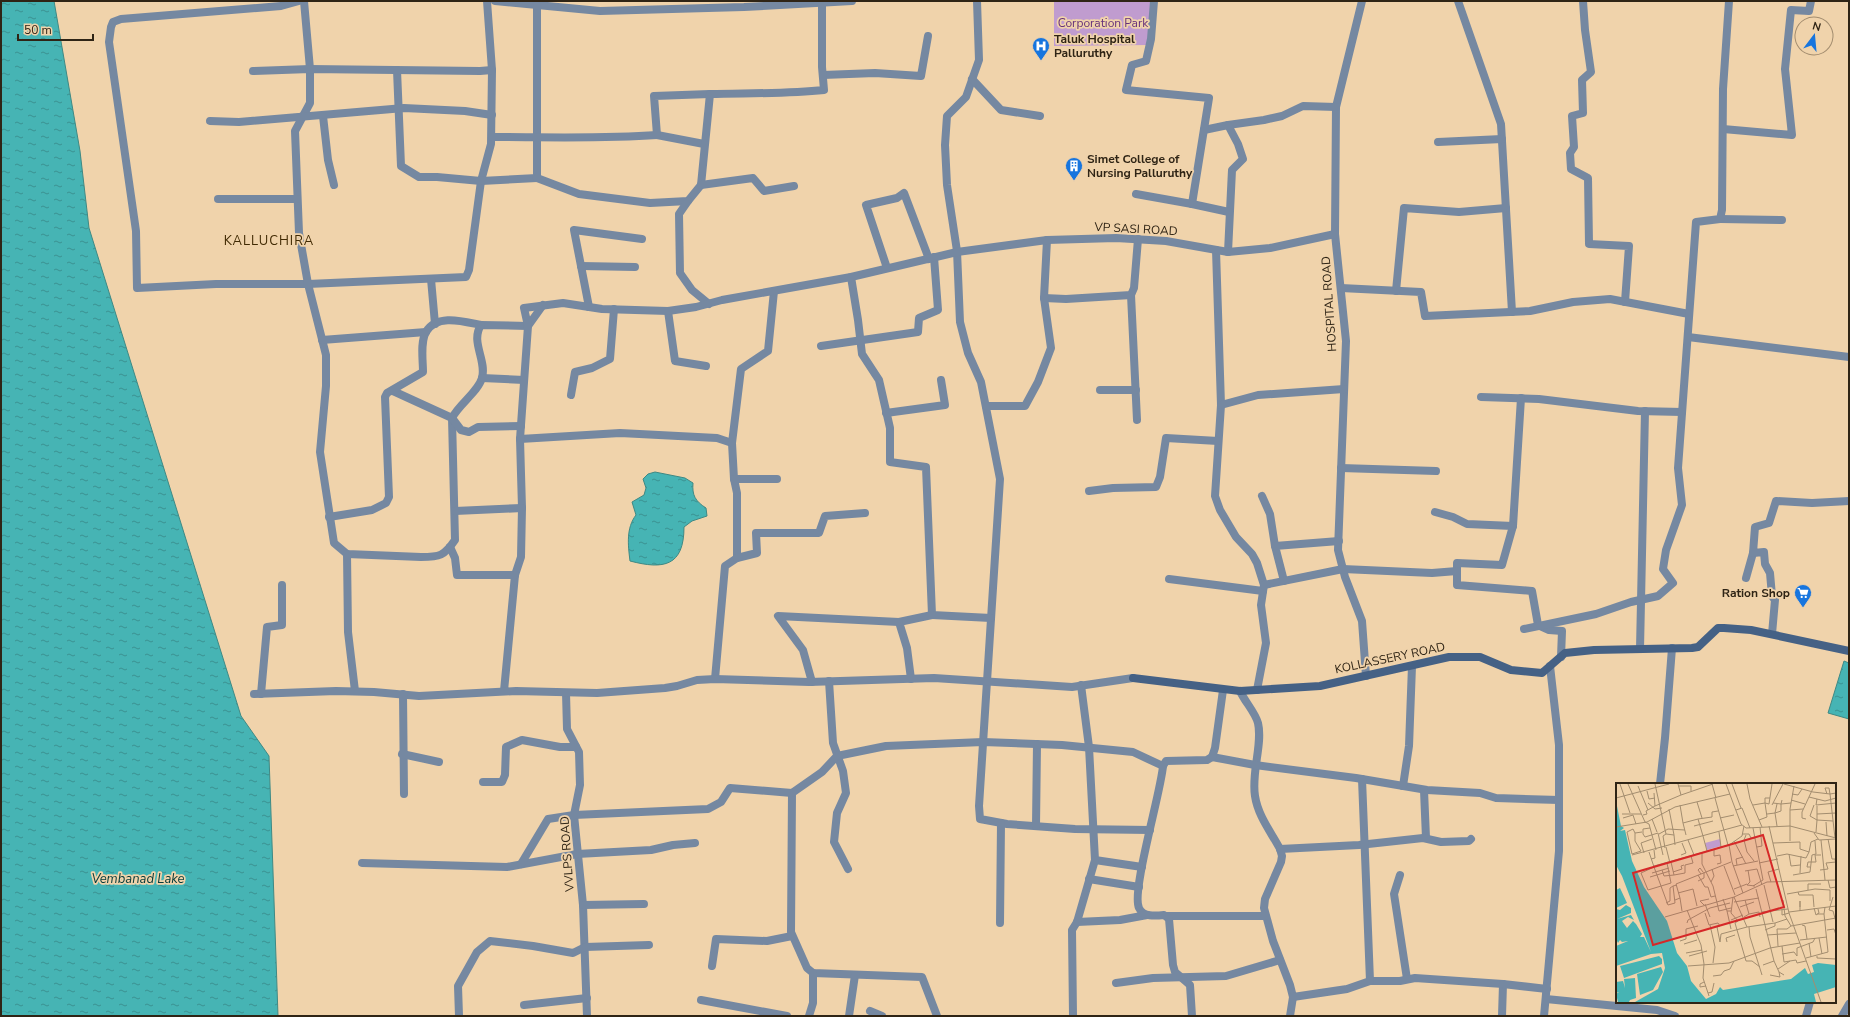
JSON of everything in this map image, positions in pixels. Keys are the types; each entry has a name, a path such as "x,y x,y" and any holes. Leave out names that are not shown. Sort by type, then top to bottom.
{"street":[{"path":"299,1 281,6 121,19 114,22 111,27 109,42 120,108 136,232 136,288 216,284 308,284 466,277 469,270 481,181 492,144 492,70 487,1"},
{"path":"304,1 310,69 310,103 295,131 299,233 308,284 326,355 326,386 320,452 329,517 334,543 347,554 432,557 446,553 455,540 456,511 452,418 457,408 464,403 482,378 483,370 477,340 478,330 481,325"},
{"path":"495,1 520,2 538,6 600,11 699,4 822,3 852,1"},
{"path":"977,1 979,60 966,97 948,116 945,146 947,184 957,252 960,322 968,354 981,382 1000,478 983,742 980,819 1001,823 1036,826 1150,830"},
{"path":"1154,1 1151,39 1146,61 1132,65 1126,90 1209,98 1192,204"},
{"name":"HOSPITAL ROAD","path":"1362,1 1362,8 1336,107 1335,234 1346,341 1338,550 1343,569 1362,621 1366,676"},
{"path":"1458,1 1501,124 1512,312"},
{"path":"1583,1 1591,72 1582,80 1583,113 1572,116 1574,147 1570,154 1571,169 1588,178 1589,244 1629,246 1625,302"},
{"path":"1720,219 1722,210 1723,89 1729,1"},
{"path":"1723,129 1792,135 1785,69 1791,10 1809,11 1811,1"},
{"path":"657,135 654,96 748,92 792,93 824,90 822,3"},
{"path":"537,178 538,6"},
{"path":"823,75 875,73 921,76 928,36"},
{"path":"253,71 310,69 492,70"},
{"path":"397,70 401,166 419,177 481,181 537,178 579,194 650,202 688,201"},
{"path":"972,79 1001,110 1040,116"},
{"path":"709,304 692,290 680,273 680,214 701,185 710,94"},
{"path":"1204,130 1282,116 1303,106 1336,107"},
{"path":"210,121 239,122 302,118 399,109 465,111 492,115"},
{"path":"324,116 328,160 334,185"},
{"path":"1228,125 1238,144 1243,159 1232,170 1228,252"},
{"path":"492,137 576,139 657,135 704,144"},
{"path":"1438,142 1502,139"},
{"path":"701,185 753,178 764,191 794,186"},
{"path":"821,346 861,342 918,332 919,318 938,310 931,258 904,193 897,198 866,205 887,268"},
{"path":"1136,194 1230,212"},
{"path":"218,199 298,200"},
{"path":"1396,291 1404,208 1459,212 1506,208"},
{"path":"1524,629 1596,614 1631,602 1658,596 1673,583 1663,568 1666,550 1682,506 1678,468 1696,222 1720,219 1782,220"},
{"path":"589,307 574,230 642,239"},
{"name":"VP SASI ROAD","path":"528,326 524,308 563,303 614,309 668,311 851,277 957,252 1047,240 1116,238 1138,239 1166,241 1228,252 1270,248 1335,234"},
{"path":"1137,420 1131,295 1134,288 1138,239"},
{"path":"986,406 1025,406 1038,382 1051,348 1044,298 1047,240"},
{"path":"1216,250 1221,405 1215,496 1220,510 1236,537 1252,554 1257,563 1264,588 1261,605 1266,643 1257,690"},
{"path":"581,266 635,267"},
{"path":"851,277 862,354 879,380 890,428 890,462 926,467 932,615"},
{"path":"431,279 435,324"},
{"path":"1341,288 1421,292 1425,316 1530,311 1573,302 1610,299 1689,314"},
{"path":"737,558 737,493 734,479 732,443 741,369 768,351 774,291"},
{"path":"1044,298 1066,299 1131,295"},
{"path":"504,692 515,575 521,557 522,508 520,439 528,326 543,305"},
{"path":"571,395 575,372 592,368 610,360 614,309"},
{"path":"668,311 675,361 706,366"},
{"path":"329,517 372,510 386,503 389,497 385,397 387,393 393,391 423,372 423,346 426,332 435,324 457,320 481,325 528,326"},
{"path":"322,340 426,332"},
{"path":"1688,337 1849,357"},
{"path":"482,378 524,380"},
{"path":"886,413 945,406 941,380"},
{"path":"1221,405 1258,395 1344,388"},
{"path":"1100,390 1136,390"},
{"path":"393,391 452,418 462,430 469,432 478,427 521,426"},
{"path":"1481,397 1521,398 1645,411 1682,412"},
{"path":"1521,398 1513,526 1502,565 1457,563 1457,585 1532,591 1538,625"},
{"path":"1640,649 1645,411"},
{"path":"520,439 620,433 717,438 732,443"},
{"path":"1089,491 1113,488 1156,487 1160,477 1166,438 1218,441"},
{"path":"1341,468 1436,471"},
{"path":"734,479 777,479"},
{"path":"1262,496 1270,514 1275,546 1284,581"},
{"path":"1746,578 1753,553 1755,527 1770,523 1776,501 1812,503 1849,502"},
{"path":"456,511 522,508"},
{"path":"715,679 726,566 737,558 757,553 756,533 819,533 825,516 866,512"},
{"path":"1435,512 1453,517 1467,524 1513,526"},
{"path":"1275,546 1338,541"},
{"path":"450,547 455,558 458,575 515,575"},
{"path":"1753,553 1764,552 1765,564 1770,574 1772,596 1775,600 1772,634"},
{"path":"347,554 348,632 355,691"},
{"path":"1169,579 1264,588 1284,581 1343,569 1432,573 1457,571"},
{"path":"282,585 282,625 267,627 257,694 355,691 419,696 504,692 566,693 632,691 677,686 697,680 715,679 812,682 934,678 1072,687 1081,685 1089,747 1095,860 1077,922 1072,930 1073,1016"},
{"path":"812,682 803,650 778,616 898,622 932,615 991,618"},
{"path":"898,622 907,648 911,679"},
{"path":"1538,625 1549,630 1562,631 1561,657"},
{"name":"KOLLASSERY ROAD","path":"1081,685 1133,678 1240,691 1320,686 1449,657 1480,657 1511,670 1542,673 1565,653 1594,650 1698,647 1718,628 1751,630 1849,651"},
{"path":"1660,783 1666,738 1672,648"},
{"path":"1403,786 1409,746 1412,666"},
{"path":"1544,1016 1559,851 1559,745 1550,666"},
{"path":"829,681 833,743 843,771 846,793 837,813 834,842 848,869"},
{"path":"1212,757 1215,748 1223,690"},
{"path":"1240,691 1257,721 1259,730 1255,765 1255,797 1259,810 1280,849 1282,856 1281,862 1265,899 1265,916 1293,997 1290,1016"},
{"name":"VVLPS ROAD","path":"566,693 567,729 579,752 580,785 574,815 576,854 583,905 586,1016"},
{"path":"403,694 402,754 404,794"},
{"path":"483,782 502,782 505,775 506,747 522,740 560,747 576,747"},
{"path":"521,864 548,819 574,815 708,809 721,802 730,788 792,793 822,772 837,756 886,746 983,742 1089,747 1133,752 1163,766"},
{"path":"1036,826 1037,744"},
{"path":"402,754 439,762"},
{"path":"1147,915 1142,912 1138,905 1139,887 1163,766 1166,761 1204,760 1212,757 1255,765 1362,779 1424,790 1480,793 1496,798 1559,800"},
{"path":"1362,779 1370,981"},
{"path":"1424,790 1426,838"},
{"path":"792,793 792,936 806,968 813,973 922,978 937,1016"},
{"path":"1000,923 1001,823"},
{"path":"1280,849 1365,844 1426,838 1441,842 1469,841 1471,839"},
{"path":"362,863 507,867 576,854 651,850 673,845 695,843"},
{"path":"1095,860 1142,866"},
{"path":"1400,875 1394,894 1407,979"},
{"path":"1089,879 1139,887"},
{"path":"583,905 644,904"},
{"path":"1077,922 1120,920 1147,915 1265,916"},
{"path":"1167,916 1170,928 1173,965 1175,972 1190,985 1192,1016"},
{"path":"712,966 716,939 767,941 792,936"},
{"path":"459,1016 458,986 477,952 490,941 534,946 573,953 585,947 649,945"},
{"path":"1116,983 1153,978 1226,976 1280,960"},
{"path":"809,1016 813,1003 813,973"},
{"path":"849,1016 855,975"},
{"path":"1293,997 1347,989 1370,981 1415,978 1503,984 1547,990"},
{"path":"1502,1016 1503,984"},
{"path":"524,1005 586,998"},
{"path":"1546,999 1657,1006 1675,1016"},
{"path":"701,1000 787,1016"},
{"path":"1806,1016 1810,1003"},
{"path":"1842,1016 1849,1004"},
{"path":"1657,1006 1666,1016"},
{"path":"870,1011 882,1016"}],"green space":[{"name":"Corporation Park","path":"1054,1 1154,1 1148,45 1054,46"}],"water":[{"name":"Vembanad Lake","path":"1,1 54,1 80,151 89,228 241,716 269,756 278,1016 1,1016"},
{"path":"655,472 685,478 693,483 695,497 699,503 706,508 707,516 692,521 684,527 683,540 676,557 670,562 653,565 630,561 628,537 631,525 636,515 632,502 644,495 646,488 643,479 648,474"},
{"path":"1844,661 1849,663 1849,719 1828,713"}],"place":[{"name":"Taluk Hospital Palluruthy","path":"1041,61"},
{"name":"Simet College of Nursing Palluruthy","path":"1074,181"},
{"name":"Ration Shop","path":"1803,608"}],"district":[{"name":"KALLUCHIRA","path":"269,241"}]}
